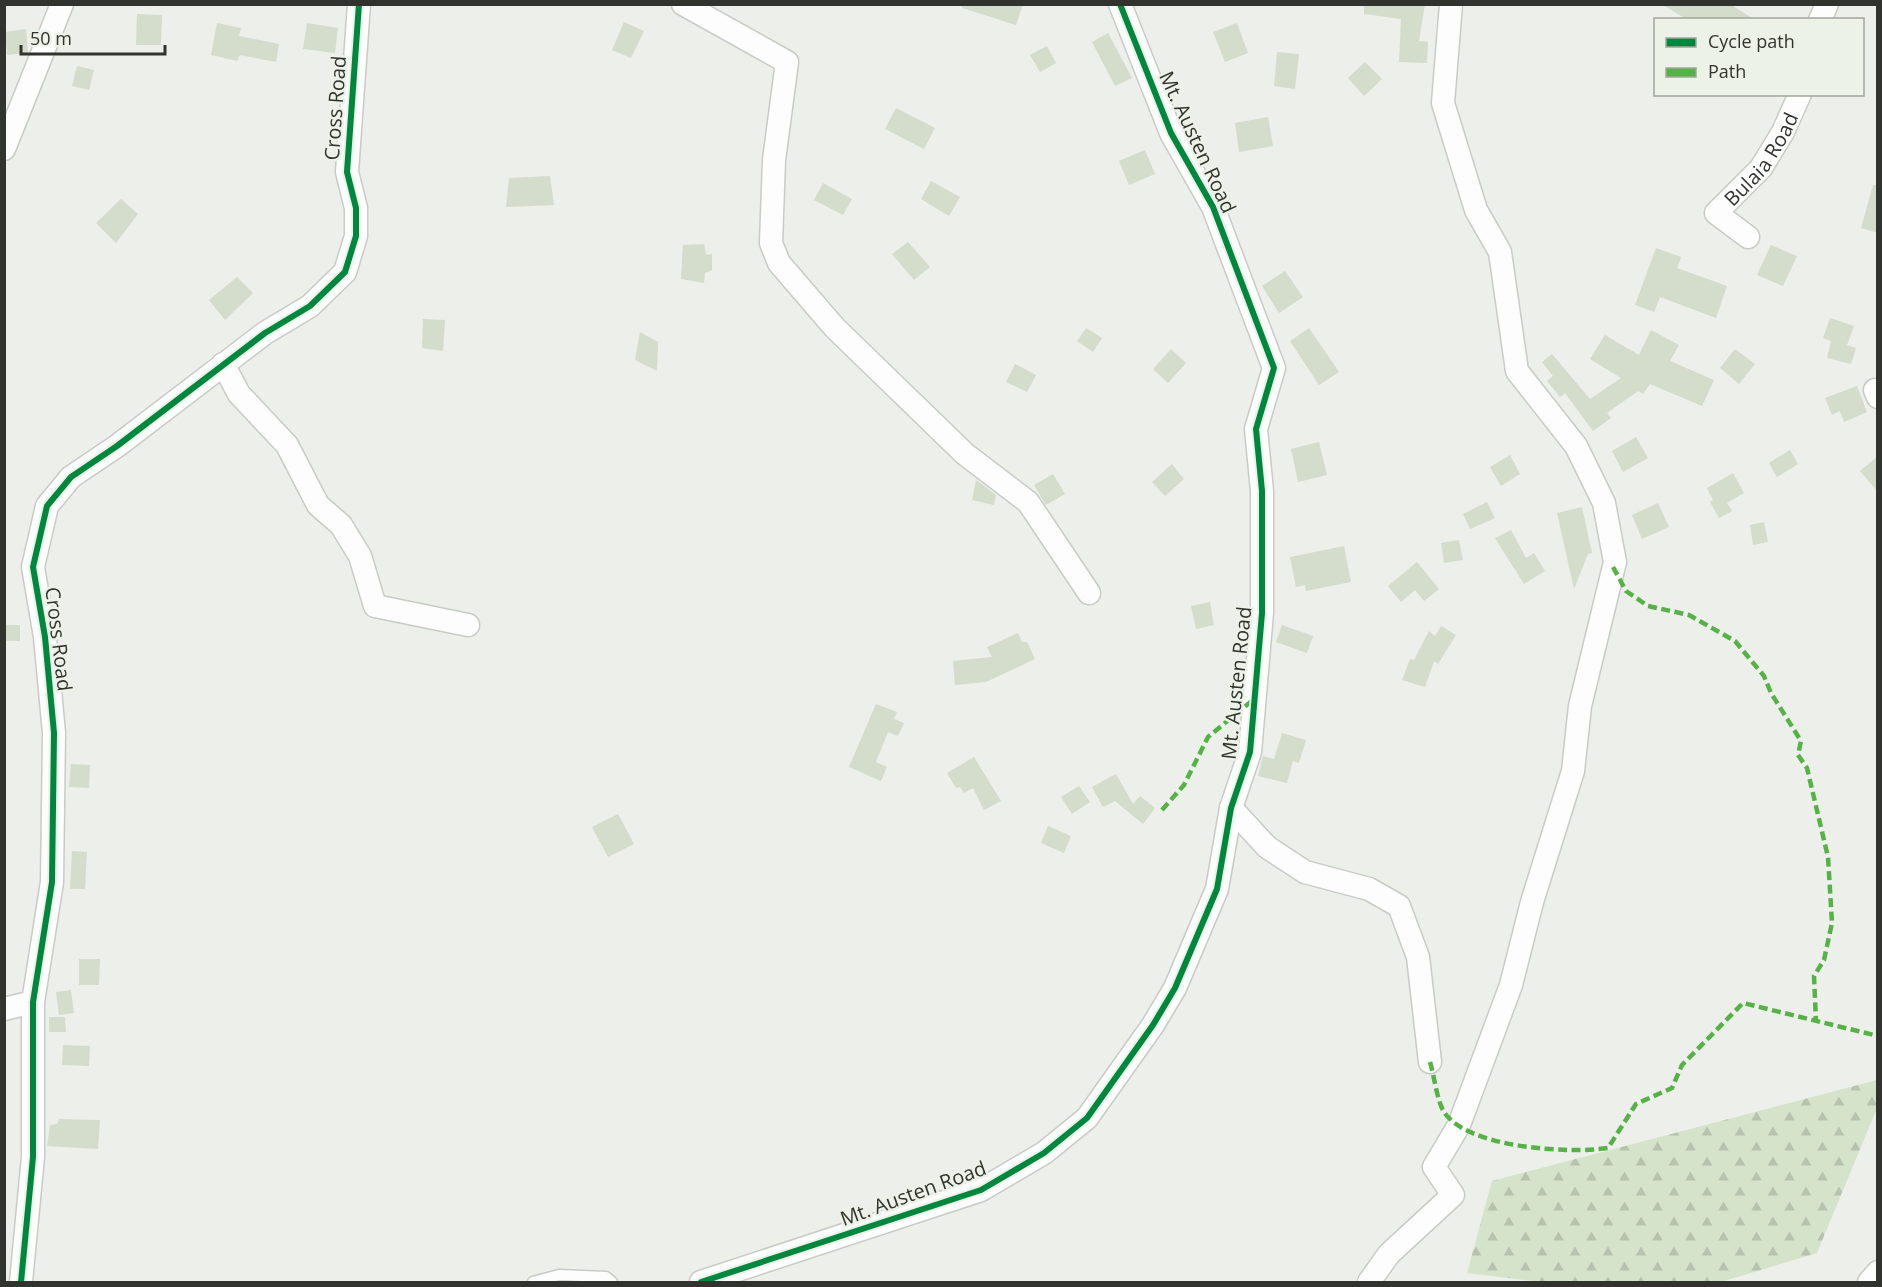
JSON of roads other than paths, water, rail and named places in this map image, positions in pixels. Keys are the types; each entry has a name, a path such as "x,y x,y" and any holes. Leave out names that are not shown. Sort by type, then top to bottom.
{"street":[{"path":"4,149 62,4"},
{"name":"Cross Road","path":"21,1282 33,1157 33,1002 52,882 54,733 45,637 33,567 47,506 71,477 117,446 265,333 310,306 345,272 356,236 356,208 347,172 358,4"},
{"path":"683,4 787,62 774,160 771,243 779,263 835,328 965,454 1028,502 1089,593"},
{"name":"Mt. Austen Road","path":"701,1282 981,1190 1044,1153 1087,1118 1153,1025 1175,988 1217,889 1231,808 1250,752 1262,613 1262,491 1256,429 1274,368 1213,207 1171,133 1120,4"},
{"path":"1369,1282 1389,1254 1453,1195 1434,1167 1459,1125 1511,985 1532,902 1572,771 1580,706 1615,562 1604,503 1576,446 1517,370 1500,252 1476,210 1443,103 1451,4"},
{"path":"1821,18 1827,4"},
{"name":"Bulaia Road","path":"1748,237 1716,213 1761,168 1783,132 1799,96"},
{"path":"223,364 239,394 287,445 318,505 341,525 360,556 375,606 468,625"},
{"path":"1231,808 1267,847 1305,872 1369,889 1399,906 1418,957 1430,1062"},
{"path":"4,1009 33,1002"},
{"path":"1869,1282 1878,1272"}],"lane":[{"path":"533,1282 559,1275 606,1277 612,1282"}]}
